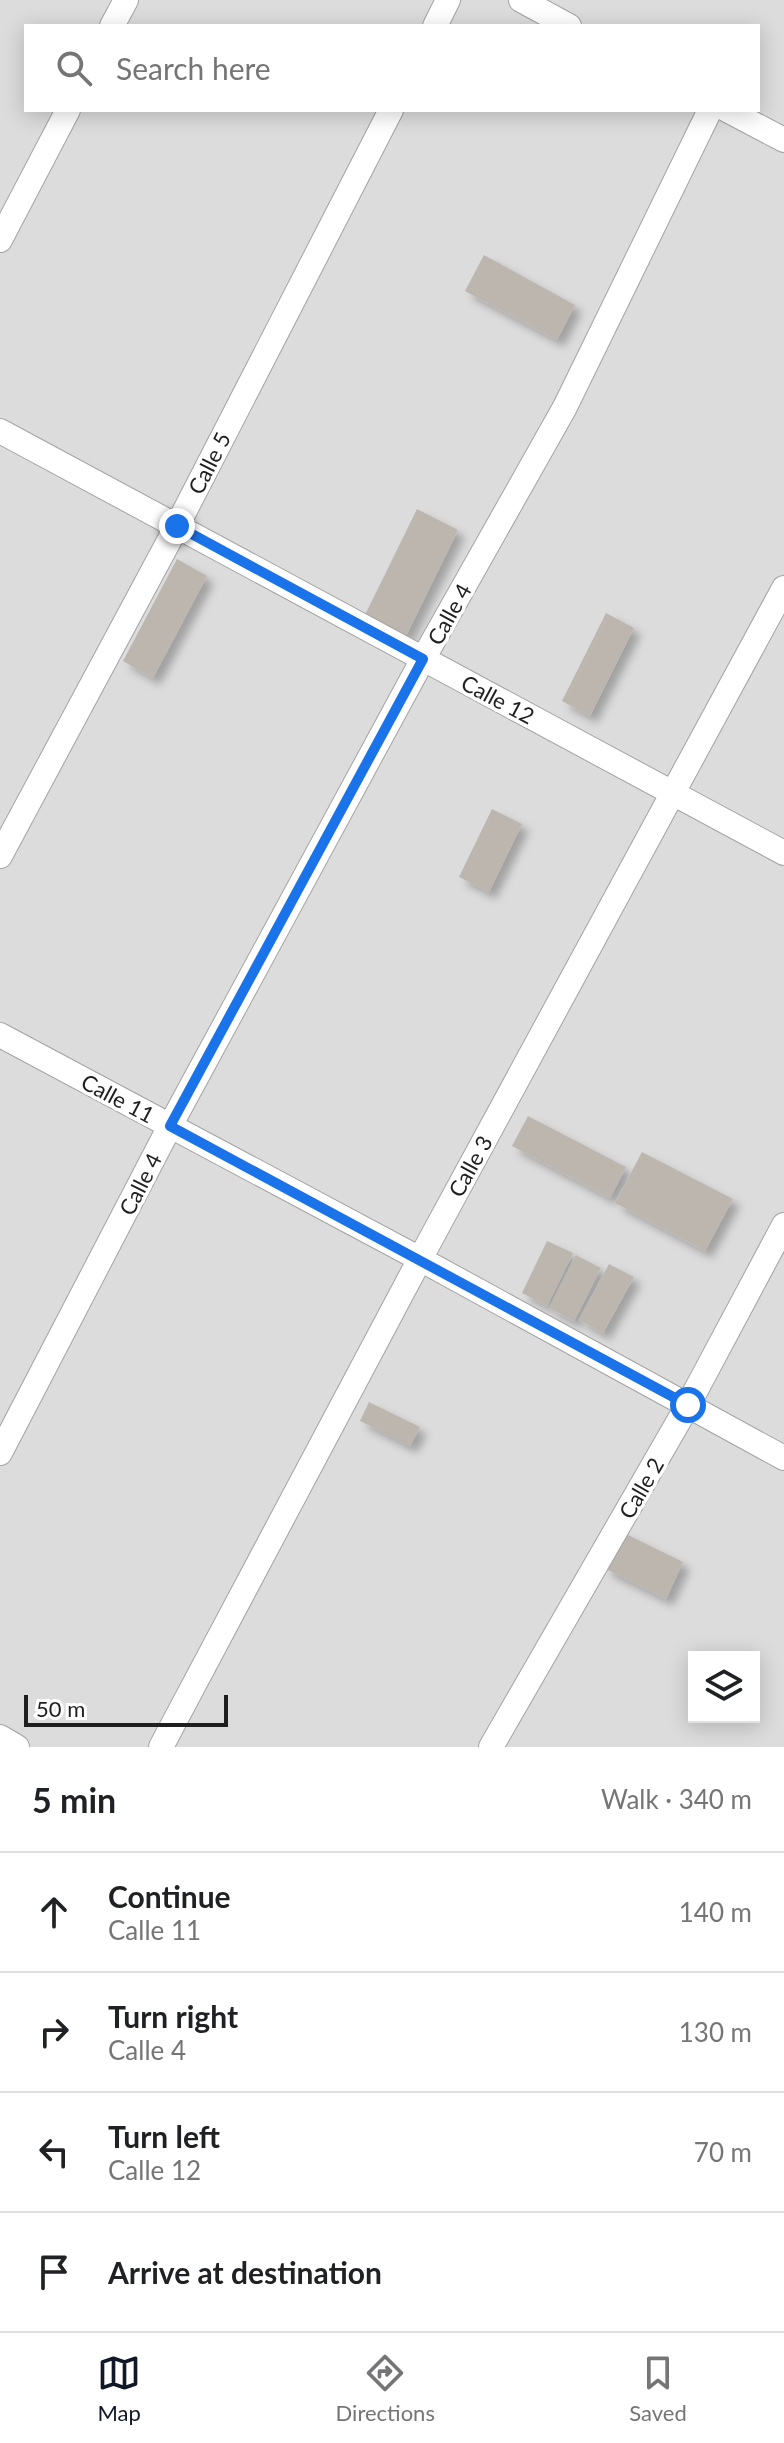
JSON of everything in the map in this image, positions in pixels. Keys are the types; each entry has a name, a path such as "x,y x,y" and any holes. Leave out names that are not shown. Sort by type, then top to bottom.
{"street":[{"path":"113,24 126,0"},
{"path":"436,24 448,0"},
{"path":"521,0 565,24"},
{"path":"0,240 67,112"},
{"name":"Calle 5","path":"0,856 177,526 390,112"},
{"name":"Calle 4","path":"0,1453 170,1126 423,659 565,407 709,112"},
{"path":"731,112 784,140"},
{"name":"Calle 12","path":"0,431 784,853"},
{"name":"Calle 3","path":"161,1747 420,1259 784,588"},
{"name":"Calle 11","path":"0,1035 784,1458"},
{"name":"Calle 2","path":"491,1747 688,1405 784,1225"},
{"path":"0,1737 17,1747"}],"shaded area":[{"path":"0,0 784,0 784,1747 0,1747"}],"building":[{"path":"484,255 575,305 557,340 465,291"},
{"path":"417,509 458,530 406,636 365,615"},
{"path":"177,559 207,576 153,678 123,661"},
{"path":"606,613 634,628 590,716 562,701"},
{"path":"492,809 522,824 489,892 459,877"},
{"path":"528,1116 626,1167 610,1198 512,1146"},
{"path":"642,1152 733,1199 705,1251 615,1203"},
{"path":"547,1241 573,1253 547,1306 522,1293"},
{"path":"576,1255 601,1268 574,1321 549,1308"},
{"path":"609,1264 634,1277 603,1333 579,1320"},
{"path":"369,1402 420,1427 410,1446 360,1421"},
{"path":"622,1532 683,1562 666,1599 604,1568"}],"route":[{"path":"177,526 423,659 170,1126 688,1405"}]}
